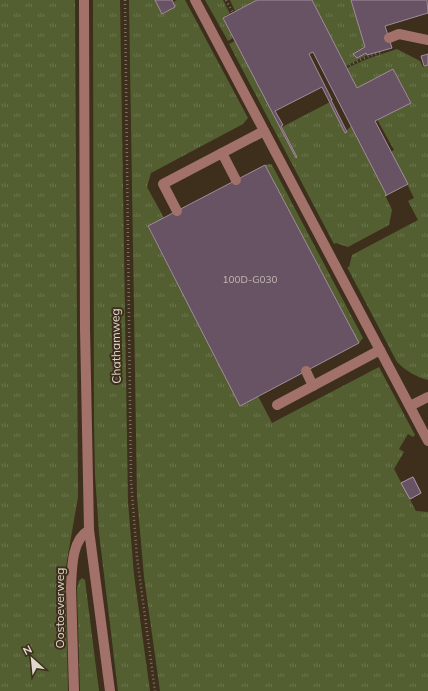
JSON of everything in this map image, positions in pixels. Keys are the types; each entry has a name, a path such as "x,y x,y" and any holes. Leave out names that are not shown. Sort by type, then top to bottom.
{"street":[{"path":"84,0 85,329 89,530 110,691"},
{"path":"195,0 428,441"},
{"path":"389,38 399,34 428,40"},
{"path":"177,211 163,184 264,130"},
{"path":"222,153 236,180"},
{"path":"277,405 380,350"},
{"path":"306,371 313,386"},
{"path":"410,406 428,396"},
{"name":"Oostoeverweg","path":"74,691 71,588 72,572 75,552 79,539 89,530"}],"path":[{"name":"Chathamweg","path":"124,0 131,480 137,556 155,691"},
{"path":"226,0 233,13"},
{"path":"346,67 366,57"}],"green space":[{"path":"0,0 75,0 78,497 65,572 68,691 0,691"},
{"path":"93,0 120,0 128,502 134,575 150,691 118,691 99,533 95,475 94,421"},
{"path":"129,0 155,0 162,14 175,7 173,2 177,0 185,0 248,118 243,124 151,173 147,187 164,218 148,227 240,405 258,396 272,423 379,367 415,435 413,437 408,434 399,449 404,452 394,469 416,511 428,512 428,691 160,691 144,577 137,497"},
{"path":"205,0 223,0 230,14 223,18 233,38 228,41"},
{"path":"230,0 257,0 235,11"},
{"path":"312,0 351,0 365,47 354,54 357,58 366,53 367,55 346,66"},
{"path":"235,41 296,158 297,157 282,127 330,102 345,132 351,126 386,194 385,195 392,210 389,225 348,247 336,243 334,244 229,44"},
{"path":"397,49 420,61 423,67 428,65 428,380 411,373 397,362 347,267 349,267 352,255 418,220 408,201 414,198 391,152 394,150 378,121 378,119 411,102 393,69 357,88 347,68 367,59"},
{"path":"265,165 272,165 363,338 359,343"},
{"path":"82,578 85,580 99,691 80,691 77,588 79,581"}],"building":[{"path":"155,0 172,0 175,7 162,14"},
{"path":"257,0 312,0 357,88 393,69 411,103 375,121 408,184 385,196 386,194 313,52 309,54 347,132 345,133 322,87 275,111 283,125 281,126 297,157 296,158 223,18"},
{"path":"351,0 427,0 428,13 385,26 392,48 367,55 366,53 357,58 353,54 365,47"},
{"path":"428,54 428,65 424,66 421,56"},
{"path":"265,165 359,343 240,406 148,226"},
{"path":"413,477 421,493 410,499 401,483"},
{"path":"413,477 421,493 410,499 401,483"}]}
